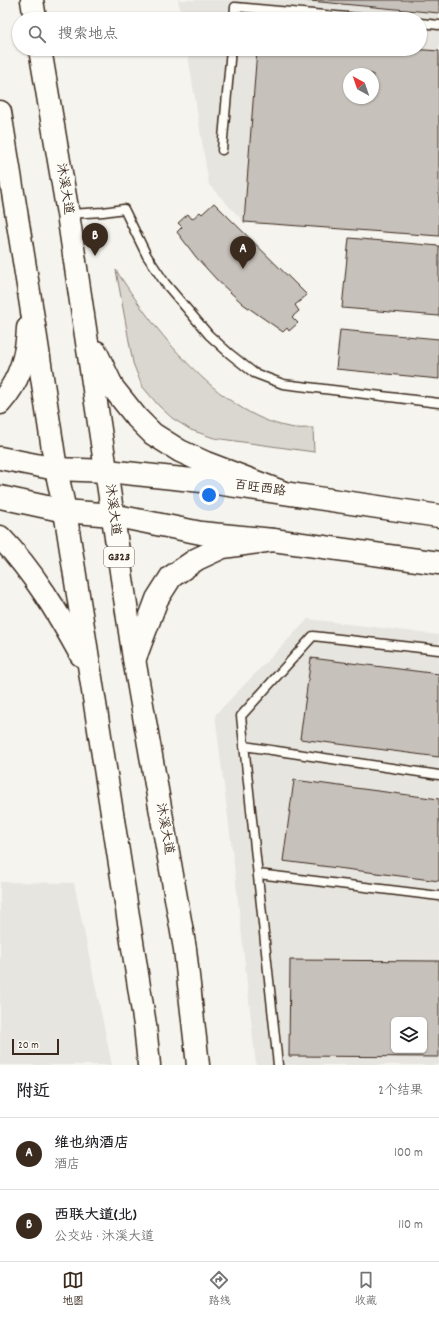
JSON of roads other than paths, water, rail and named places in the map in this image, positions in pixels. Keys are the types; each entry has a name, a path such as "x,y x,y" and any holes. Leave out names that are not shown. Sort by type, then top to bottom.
{"main road":[{"path":"32,0 34,12"},
{"name":"沐溪大道","path":"41,56 68,214 134,659 185,949 198,1065"},
{"path":"0,112 145,1025 149,1065"},
{"path":"0,403 10,392 20,371 28,342 29,292"},
{"path":"85,327 113,388 137,418 154,434 180,451 206,463 282,492"},
{"name":"百旺西路","path":"0,458 56,469 107,471 202,481 439,516"},
{"path":"0,497 64,511 112,515 201,533 273,540 439,563"},
{"path":"0,538 13,551 41,588 64,624 88,669"},
{"path":"134,659 157,599 171,577 197,559 223,547 273,540"}],"lane":[{"path":"235,12 235,7 291,12"},
{"path":"427,24 439,25"},
{"path":"222,150 230,56"},
{"path":"68,214 124,209 147,256 164,283 209,335 254,373 284,384 439,403"},
{"path":"278,1065 241,716 313,636 439,650"},
{"path":"244,746 439,775"},
{"path":"258,874 439,896"}],"place":[{"name":"西联大道(北)","path":"95,256"},
{"name":"维也纳酒店","path":"243,269"}]}
